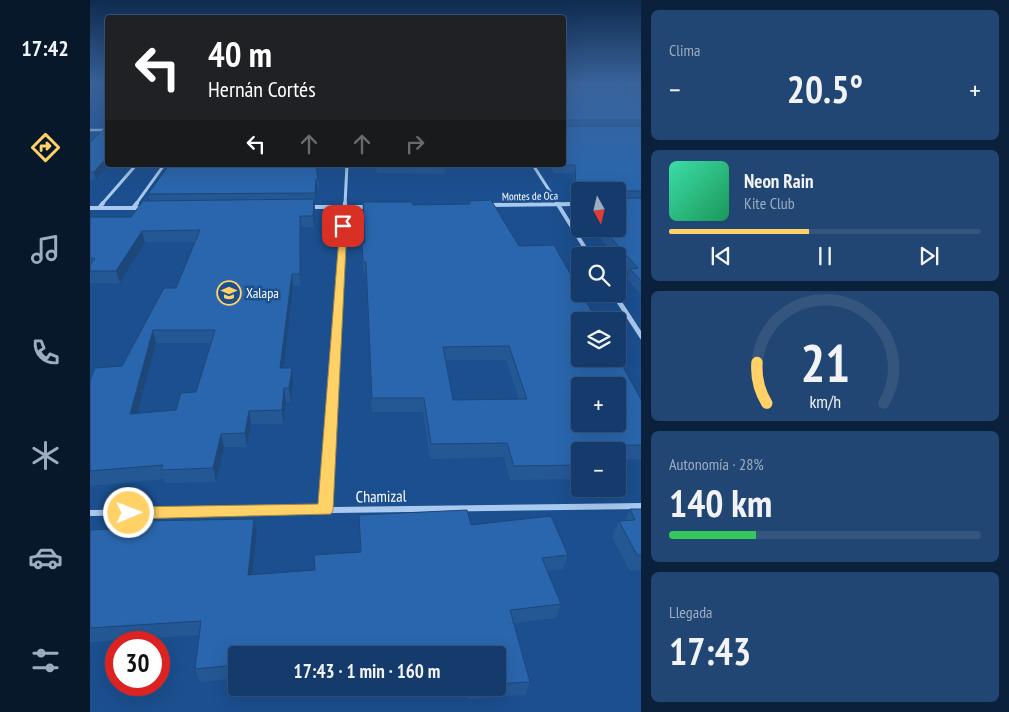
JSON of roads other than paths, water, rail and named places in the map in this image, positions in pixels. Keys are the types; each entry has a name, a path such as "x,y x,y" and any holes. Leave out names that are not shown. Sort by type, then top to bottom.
{"street":[{"path":"90,130 105,130"},
{"path":"99,208 134,167"},
{"path":"133,208 163,167"},
{"path":"325,510 347,167"},
{"path":"534,167 584,247"},
{"name":"Montes de Oca","path":"479,205 571,204"},
{"path":"305,207 373,207"},
{"path":"90,208 149,208"},
{"path":"619,302 641,335"},
{"name":"Chamizal","path":"90,513 641,506"}],"place":[{"name":"Xalapa","path":"229,293"}]}
